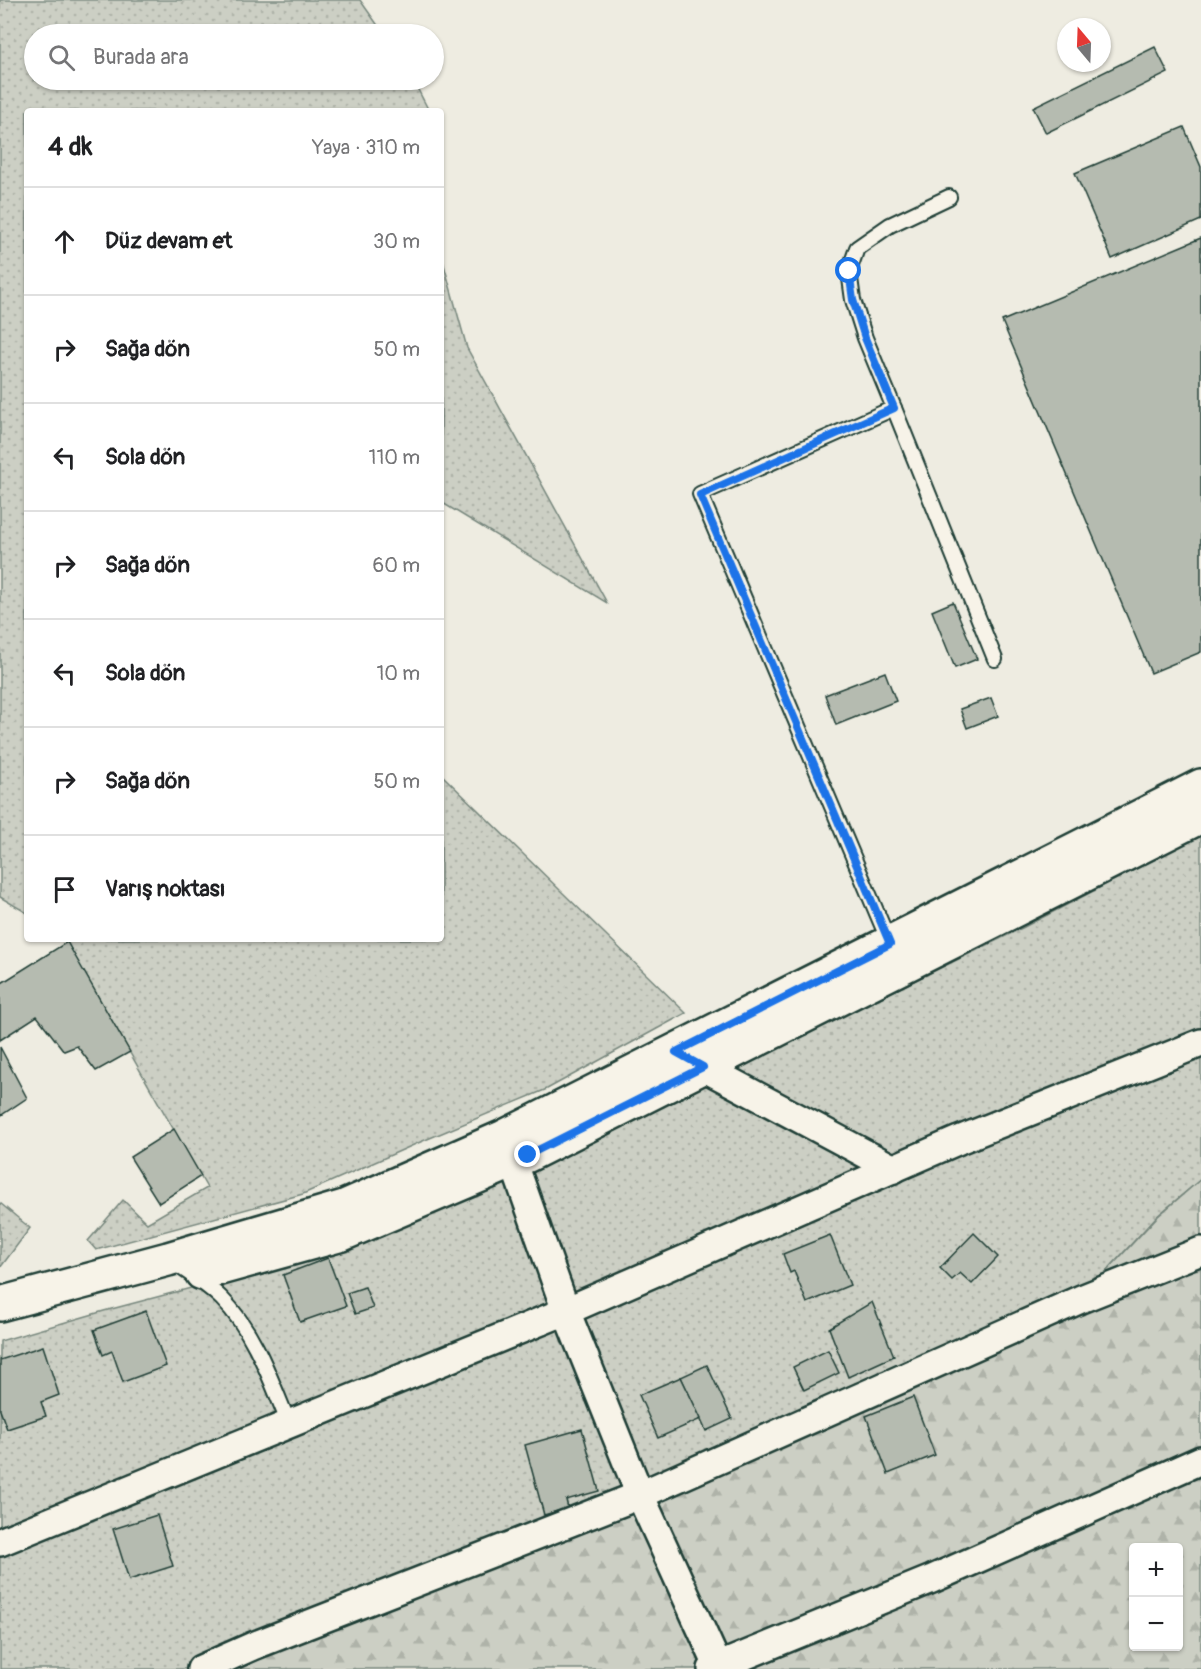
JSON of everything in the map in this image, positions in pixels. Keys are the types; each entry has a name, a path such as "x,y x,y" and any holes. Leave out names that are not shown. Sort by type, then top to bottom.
{"main road":[{"path":"690,1059 890,944 1201,786"},
{"path":"0,1327 180,1267 509,1149 690,1059 1201,816"},
{"path":"0,1304 180,1267"}],"street":[{"path":"0,1542 566,1311 959,1140 1201,1043"},
{"path":"690,1059 894,1168"},
{"path":"509,1149 566,1311 640,1495 715,1668 932,1579 1201,1460"},
{"path":"201,1669 253,1646 640,1495 1081,1299 1201,1251"}],"lane":[{"path":"949,197 890,225 857,248 849,271 853,300 865,338 995,659"},
{"path":"890,944 700,495 894,408"},
{"path":"180,1267 221,1298 242,1323 263,1362 289,1424"}],"green space":[{"path":"0,0 360,0 377,24 24,24 24,90 418,90 427,108 24,108 24,911 0,897"},
{"path":"444,265 467,348 607,603 444,504"},
{"path":"444,777 686,1013 547,1089 303,1194 96,1250 88,1241 123,1200 147,1223 207,1188 67,942 444,942"},
{"path":"1201,835 1201,1179 1156,1217 1081,1299 201,1669 0,1669 0,1341 381,1237 622,1124 1024,927"},
{"path":"1201,1179 1201,1669 202,1669 1081,1299 1157,1217"},
{"path":"0,1203 30,1228 0,1268"}],"building":[{"path":"1155,47 1168,73 1046,133 1033,107 1104,72 1111,72 1111,69"},
{"path":"1184,127 1201,167 1201,220 1112,259 1075,173"},
{"path":"1201,238 1201,652 1151,673 1002,321"},
{"path":"953,602 977,659 955,668 932,611"},
{"path":"885,672 896,701 836,725 825,695"},
{"path":"991,698 998,716 967,728 960,709"},
{"path":"67,942 130,1052 96,1071 77,1046 64,1051 37,1016 0,1040 0,984"},
{"path":"0,1047 27,1098 0,1116"},
{"path":"174,1129 201,1176 159,1203 130,1157"},
{"path":"974,1233 998,1257 972,1284 960,1273 952,1280 940,1268"},
{"path":"830,1235 850,1285 807,1303 794,1271 790,1273 783,1254"},
{"path":"328,1258 346,1306 300,1322 283,1275"},
{"path":"365,1287 373,1308 355,1314 347,1293"},
{"path":"872,1302 894,1356 848,1377 829,1328"},
{"path":"146,1311 166,1366 123,1382 112,1351 103,1355 94,1330"},
{"path":"43,1346 59,1395 41,1402 46,1416 7,1429 0,1410 0,1360"},
{"path":"828,1350 839,1373 804,1390 793,1367"},
{"path":"707,1365 732,1419 706,1431 681,1377"},
{"path":"681,1377 701,1419 658,1438 639,1395"},
{"path":"913,1397 935,1455 888,1474 866,1416"},
{"path":"582,1429 599,1491 566,1500 568,1508 544,1515 525,1445"},
{"path":"157,1515 173,1566 129,1580 113,1529"}],"route":[{"path":"528,1155 703,1067 676,1052 890,944 700,495 894,408 865,338 853,300 849,271"}]}
